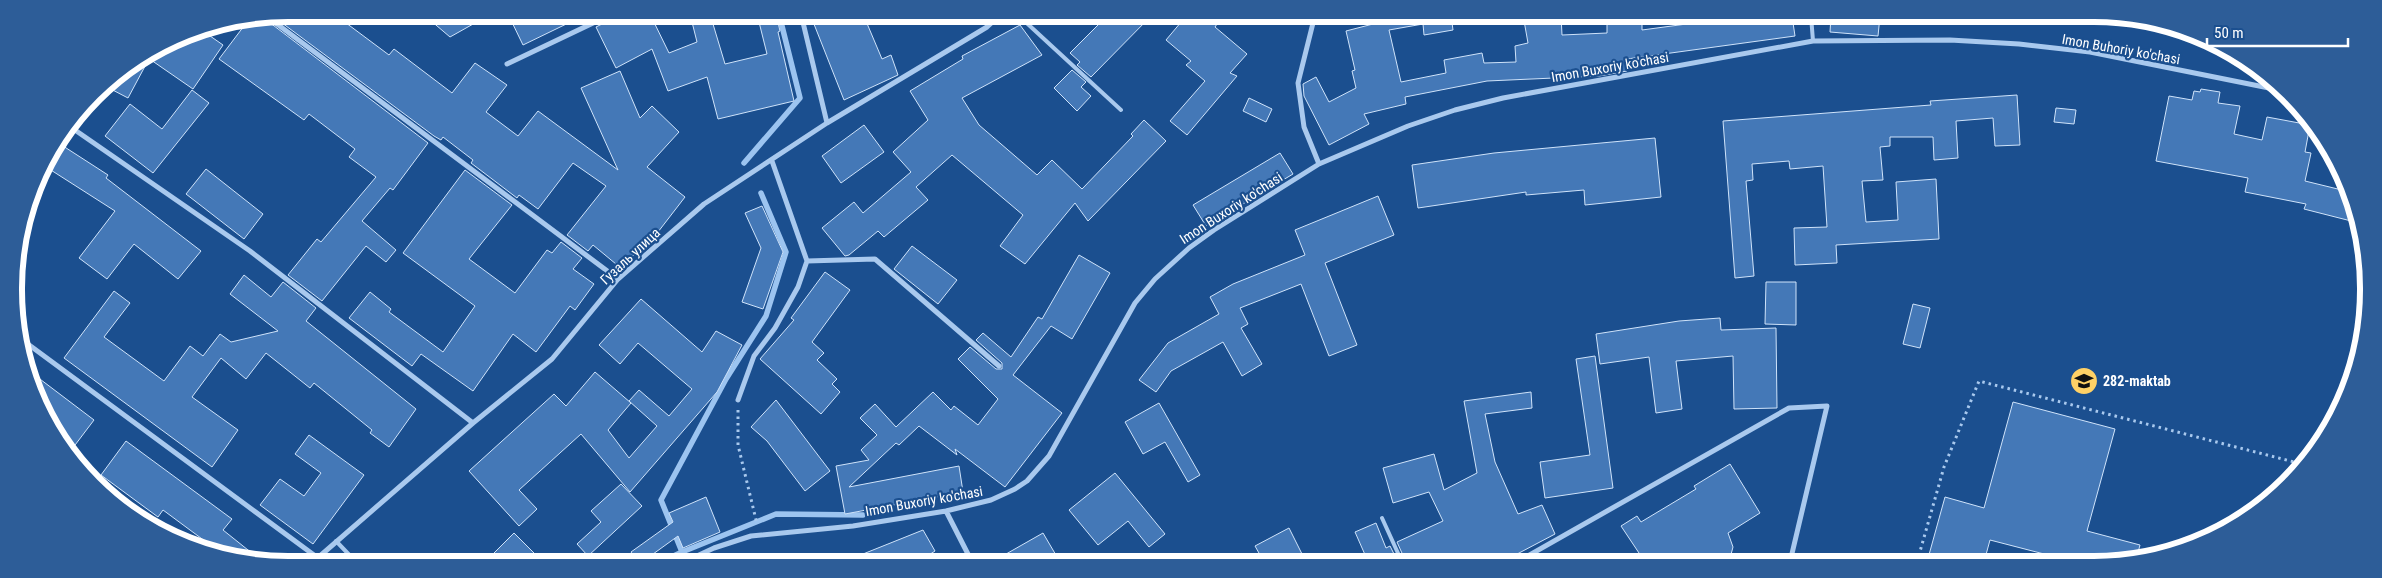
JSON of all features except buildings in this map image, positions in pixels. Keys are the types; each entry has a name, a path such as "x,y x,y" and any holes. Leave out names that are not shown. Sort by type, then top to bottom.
{"street":[{"path":"507,64 595,22"},
{"path":"803,22 826,123"},
{"name":"Гузаль улица","path":"319,556 474,422 552,359 618,278 704,204 826,123 992,22"},
{"path":"1313,22 1298,83 1304,127 1319,164"},
{"path":"275,23 618,278"},
{"name":"Imon Buhoriy ko'chasi","path":"1813,41 1950,40 2019,44 2090,52 2267,88"},
{"name":"Imon Buxoriy ko'chasi","path":"698,556 732,541 759,535 853,526 946,511 991,500 1028,481 1049,456 1128,315 1155,279 1182,253 1214,230 1319,164 1408,126 1455,110 1503,98 1813,41"},
{"path":"75,130 250,252 474,422"},
{"path":"738,400 754,356 775,328 798,287 807,261 772,160"},
{"path":"807,261 875,259 999,366"},
{"path":"29,345 310,556"},
{"path":"1528,556 1788,408 1827,406 1791,556"},
{"path":"946,511 969,556"}],"lane":[{"path":"1026,22 1121,110"},
{"path":"1811,22 1813,41"},
{"path":"1382,518 1399,556"},
{"path":"336,541 350,556"}],"path":[{"path":"1919,556 1944,467 1978,381 2295,462"},
{"path":"738,400 738,444 759,535"}],"waterway":[{"path":"744,163 800,98 781,22"},
{"path":"674,556 682,552 661,500 726,379 766,316 786,252 761,193"},
{"path":"682,552 776,514 863,515"}],"place":[{"name":"282-maktab","path":"2084,381"}]}
